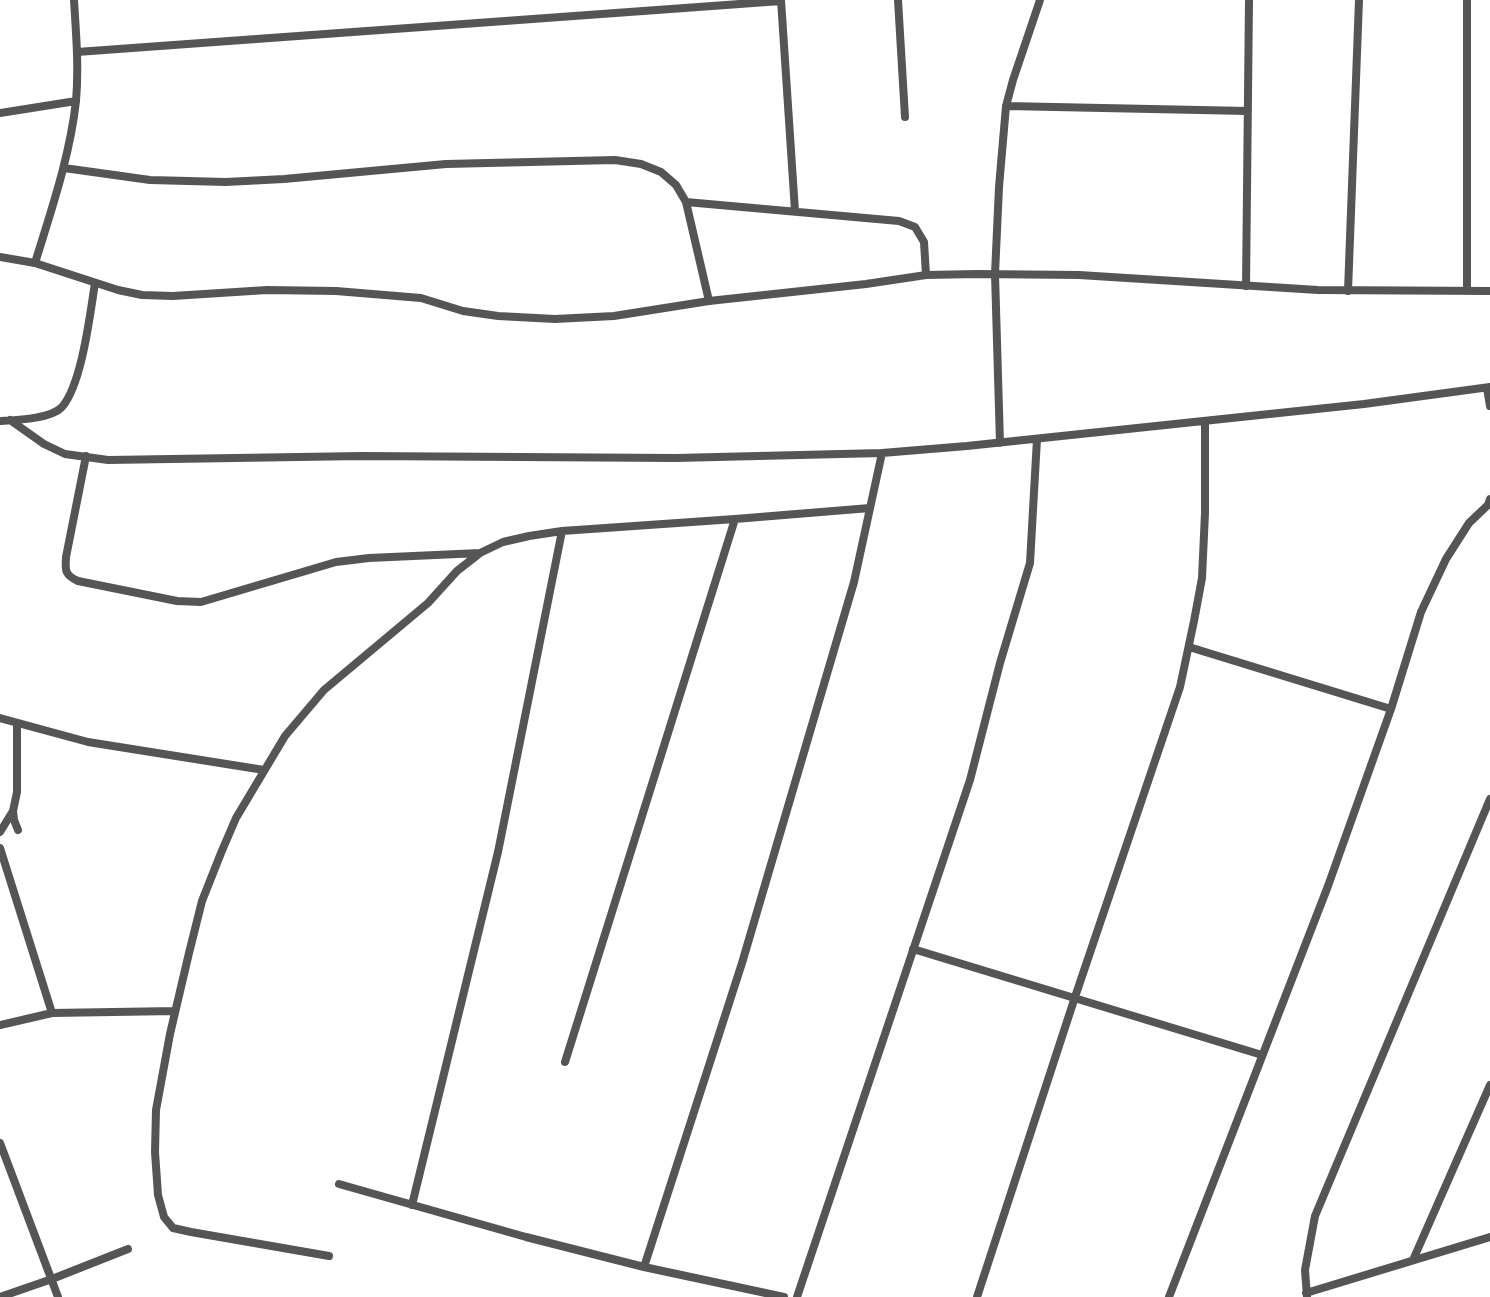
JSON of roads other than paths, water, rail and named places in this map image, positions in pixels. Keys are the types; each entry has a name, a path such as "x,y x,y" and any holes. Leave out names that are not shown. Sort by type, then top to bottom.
{"street":[{"path":"35,263 64,168 76,101 77,52 74,0"},
{"path":"898,0 905,117"},
{"path":"1000,443 995,274 999,187 1006,106 1013,80 1040,0"},
{"path":"1246,286 1249,0"},
{"path":"1348,291 1359,0"},
{"path":"1467,290 1468,0"},
{"path":"77,52 781,1 795,211"},
{"path":"0,113 76,101"},
{"path":"1006,106 1248,111"},
{"path":"64,168 150,180 226,182 284,179 446,164 615,160 641,164 661,172 676,185 686,202 710,301"},
{"path":"686,202 899,221 916,227 924,242 926,275"},
{"path":"0,257 35,263 95,283 142,295 173,296 267,290 336,291 421,298 463,311 498,316 555,319 614,316 710,301 866,284 926,275 1079,275 1348,291 1490,291"},
{"path":"0,421 44,416 61,407 72,390 82,357 95,283"},
{"path":"10,420 44,444 65,454 108,460 362,456 676,458 882,453 1000,443 1364,404 1489,388 1490,406"},
{"path":"977,1297 1075,998 1180,687 1202,578 1205,513 1205,421"},
{"path":"797,1297 970,780 1000,663 1030,563 1037,439"},
{"path":"644,1267 745,956 854,582 882,453"},
{"path":"86,456 66,563 66,569 69,577 78,581 178,601 201,602 336,562 369,558 480,553"},
{"path":"1169,1297 1328,886 1391,709 1421,612 1446,559 1469,523 1488,505 1490,499"},
{"path":"329,1256 173,1228 164,1217 158,1195 155,1152 156,1110 176,1011 202,901 236,818 285,736 324,690 428,603 457,571 480,553 503,542 562,531 870,508"},
{"path":"564,1062 735,519"},
{"path":"412,1205 498,852 562,531"},
{"path":"1189,647 1391,709"},
{"path":"0,718 88,742 264,770"},
{"path":"17,723 17,792 13,811 14,820 18,830"},
{"path":"1490,800 1314,1216 1304,1270 1307,1295 1413,1260 1490,1237"},
{"path":"0,832 13,811"},
{"path":"0,848 52,1013"},
{"path":"913,949 1262,1055"},
{"path":"0,1025 52,1013 176,1011"},
{"path":"1413,1260 1490,1085"},
{"path":"0,1143 58,1297"},
{"path":"339,1184 526,1237 644,1267 784,1297"},
{"path":"0,1297 52,1279 128,1249"}]}
